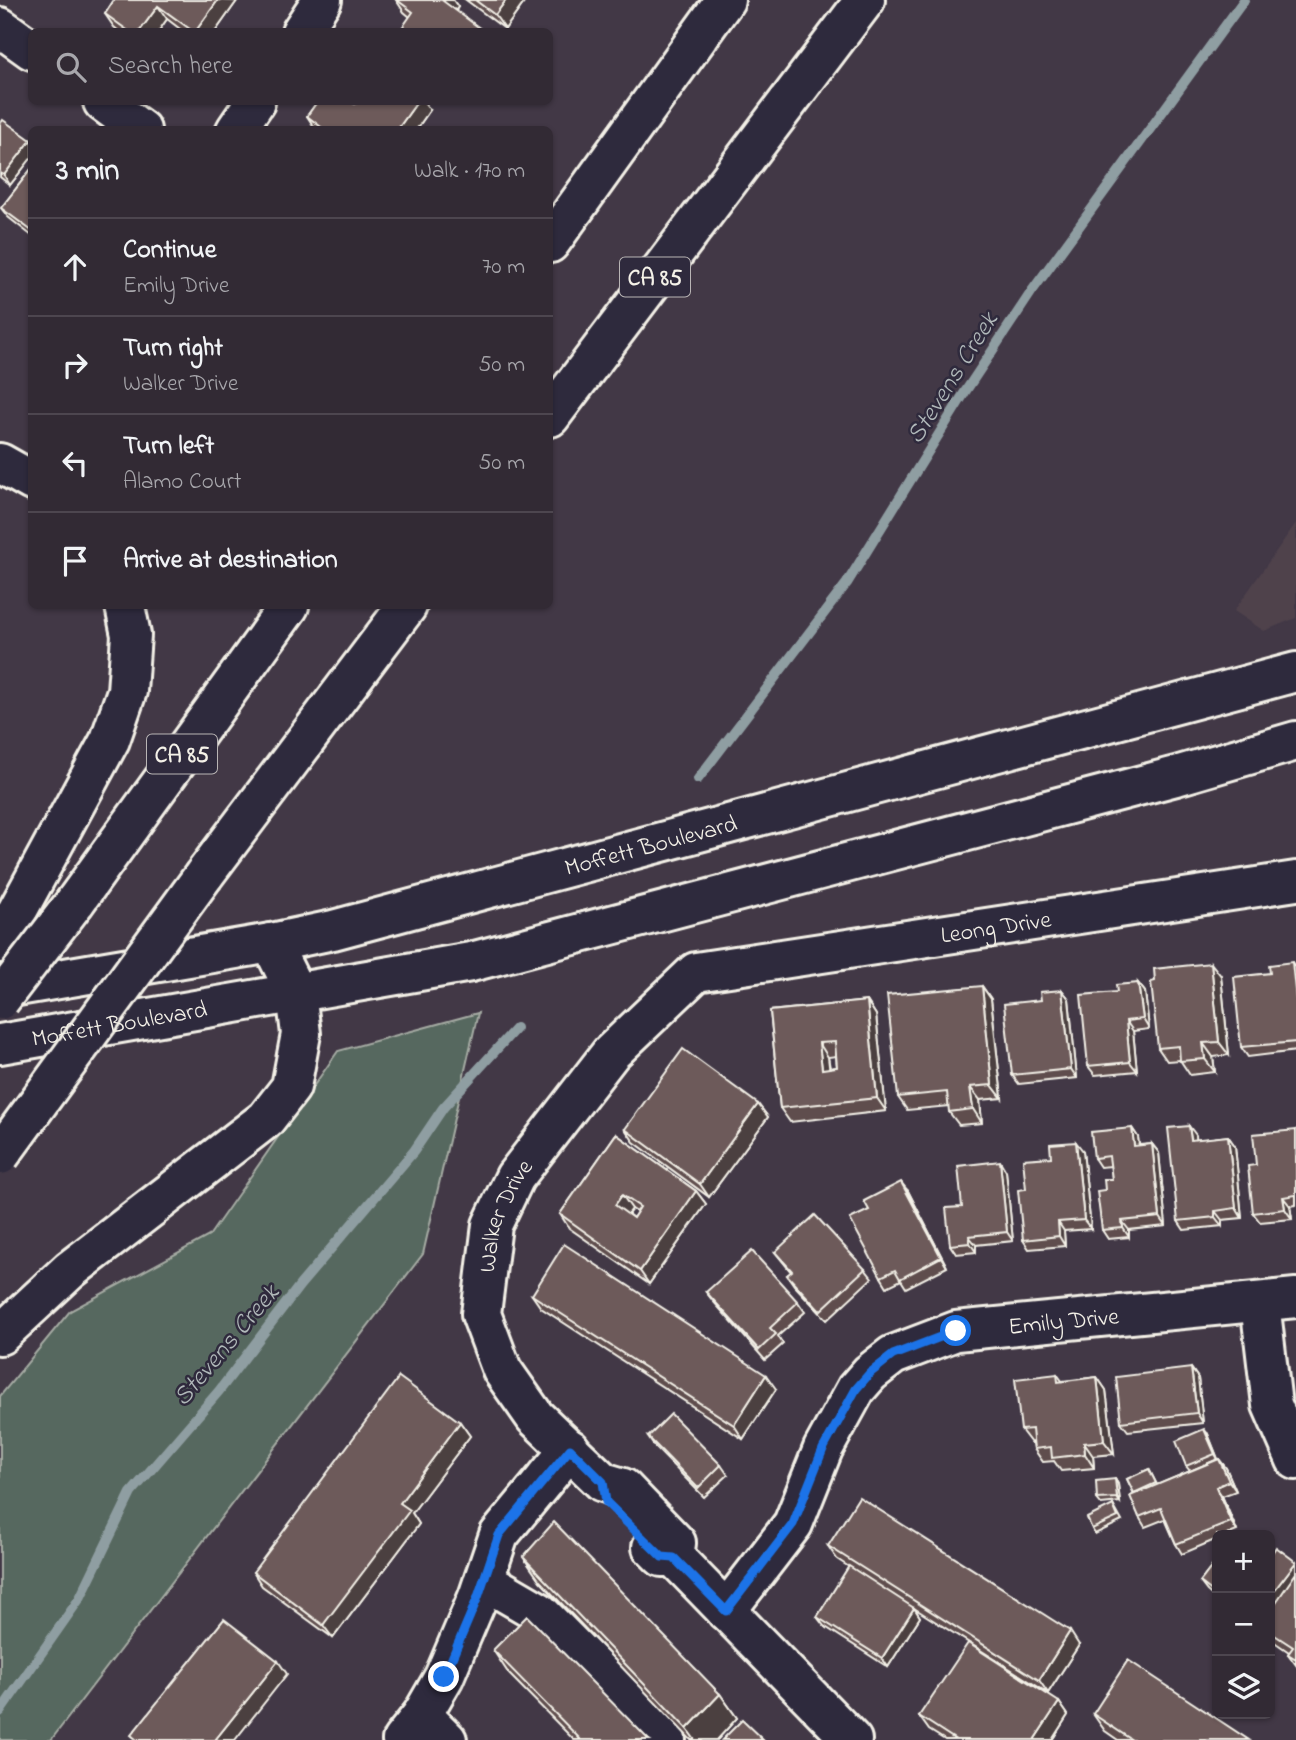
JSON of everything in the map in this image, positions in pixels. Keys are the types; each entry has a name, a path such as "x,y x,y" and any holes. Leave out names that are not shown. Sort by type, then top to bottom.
{"main road":[{"path":"304,28 322,0"},
{"path":"553,239 725,0"},
{"path":"631,131 750,0"},
{"name":"CA 85","path":"553,413 865,0"},
{"path":"0,27 28,47"},
{"path":"107,105 136,126"},
{"path":"239,126 253,105"},
{"path":"0,463 28,479"},
{"path":"0,943 110,740 127,691 131,635 126,609"},
{"name":"CA 85","path":"0,1000 75,902 287,609"},
{"path":"0,1155 204,875 405,609"},
{"name":"Moffett Boulevard","path":"0,989 271,943 360,923 1296,672"},
{"name":"Moffett Boulevard","path":"0,1044 471,962 1163,779 1296,741"},
{"name":"Leong Drive","path":"696,972 1296,881"},
{"path":"0,1335 70,1270 266,1119 291,1087 302,1034 296,993 271,943"},
{"name":"Walker Drive","path":"696,972 611,1053 515,1177 492,1225 481,1314 502,1370 535,1417 603,1482 623,1488 676,1543 674,1558 852,1740"},
{"path":"1278,1300 1272,1405 1296,1460"},
{"name":"Emily Drive","path":"726,1611 793,1524 823,1449 856,1389 870,1373 893,1355 956,1331 1278,1300"},
{"path":"424,1732 499,1535 570,1449"},
{"path":"484,1580 539,1612 666,1740"}],"shaded area":[{"path":"1296,523 1296,618 1264,631 1234,611"}],"green space":[{"path":"478,1013 423,1254 51,1740 0,1740 0,1396 70,1311 209,1236 338,1051"}],"building":[{"path":"114,0 218,0 198,28 188,28 158,6 142,28 124,28 105,14"},
{"path":"397,0 444,0 480,28 402,28 413,12"},
{"path":"475,0 506,0 495,15"},
{"path":"315,105 415,105 400,126 320,126 307,116"},
{"path":"3,120 28,138 28,144 4,175 0,173 0,124"},
{"path":"28,173 28,228 1,208"},
{"path":"1292,962 1296,1042 1241,1047 1234,977 1270,973 1269,965"},
{"path":"1211,963 1219,1042 1203,1043 1205,1059 1180,1061 1179,1046 1158,1048 1151,982 1155,981 1154,969"},
{"path":"1138,983 1143,1019 1126,1021 1130,1062 1088,1066 1081,995 1117,992 1116,985"},
{"path":"982,986 992,1085 970,1087 973,1109 949,1112 947,1092 898,1097 887,995"},
{"path":"1062,990 1071,1069 1012,1075 1004,1004 1041,1000 1040,992"},
{"path":"867,1001 877,1098 780,1108 770,1011","holes":["835,1042 837,1067 822,1069 819,1043"]},
{"path":"683,1049 758,1104 700,1184 625,1129"},
{"path":"1189,1126 1191,1140 1228,1136 1236,1208 1215,1211 1215,1217 1178,1221 1168,1128"},
{"path":"1132,1128 1134,1146 1152,1144 1160,1217 1122,1221 1123,1228 1102,1230 1097,1191 1105,1190 1104,1179 1112,1179 1109,1156 1094,1158 1091,1132"},
{"path":"1296,1130 1296,1195 1283,1197 1285,1209 1253,1213 1248,1166 1256,1165 1253,1134"},
{"path":"616,1134 696,1191 640,1271 560,1214","holes":["622,1195 640,1207 633,1218 615,1205"]},
{"path":"1076,1142 1084,1220 1058,1222 1059,1236 1023,1240 1018,1190 1026,1189 1023,1159 1051,1157 1050,1144"},
{"path":"1000,1161 1007,1232 969,1236 970,1243 950,1245 946,1208 962,1207 958,1166"},
{"path":"901,1182 941,1257 900,1279 895,1270 881,1277 850,1219 869,1210 864,1201"},
{"path":"815,1215 865,1269 820,1311 787,1275 792,1271 775,1252"},
{"path":"564,1244 766,1375 734,1425 532,1295"},
{"path":"752,1251 798,1302 770,1328 776,1334 759,1350 706,1292"},
{"path":"1191,1368 1197,1413 1121,1422 1116,1377"},
{"path":"1057,1374 1058,1382 1097,1377 1104,1441 1084,1443 1085,1454 1052,1458 1051,1447 1034,1449 1032,1429 1021,1430 1015,1379"},
{"path":"399,1377 460,1422 400,1503 410,1510 323,1625 253,1572"},
{"path":"671,1414 721,1465 698,1488 648,1437"},
{"path":"1204,1429 1215,1454 1186,1466 1176,1441"},
{"path":"1219,1459 1229,1481 1216,1487 1231,1522 1176,1544 1161,1508 1139,1517 1130,1496"},
{"path":"1149,1469 1156,1483 1134,1493 1127,1479"},
{"path":"1115,1479 1117,1498 1097,1499 1096,1481"},
{"path":"859,1497 1070,1631 1039,1680 828,1546"},
{"path":"1113,1505 1118,1517 1092,1529 1087,1518"},
{"path":"554,1522 720,1694 687,1729 523,1557"},
{"path":"1275,1548 1296,1562 1275,1589"},
{"path":"849,1566 914,1608 882,1658 817,1617"},
{"path":"1212,1566 1212,1591 1200,1582"},
{"path":"1296,1573 1296,1659 1288,1654 1293,1647 1275,1635 1275,1604"},
{"path":"527,1616 649,1740 581,1740 493,1650"},
{"path":"224,1619 278,1661 215,1740 137,1740 131,1735"},
{"path":"968,1643 1059,1702 1034,1740 956,1740 919,1716"},
{"path":"1128,1660 1212,1716 1212,1719 1217,1719 1249,1740 1132,1740 1093,1714"},
{"path":"742,1720 763,1740 722,1740"}],"waterway":[{"name":"Stevens Creek","path":"698,779 847,583 965,392 1032,291 1244,0"},
{"name":"Stevens Creek","path":"0,1712 80,1598 131,1493 219,1391 300,1285 414,1151 443,1108 516,1028"}],"route":[{"path":"444,1677 478,1597 499,1535 570,1449 603,1482 606,1502 662,1557 674,1558 726,1611 793,1524 823,1449 856,1389 870,1373 893,1355 956,1331"}]}
